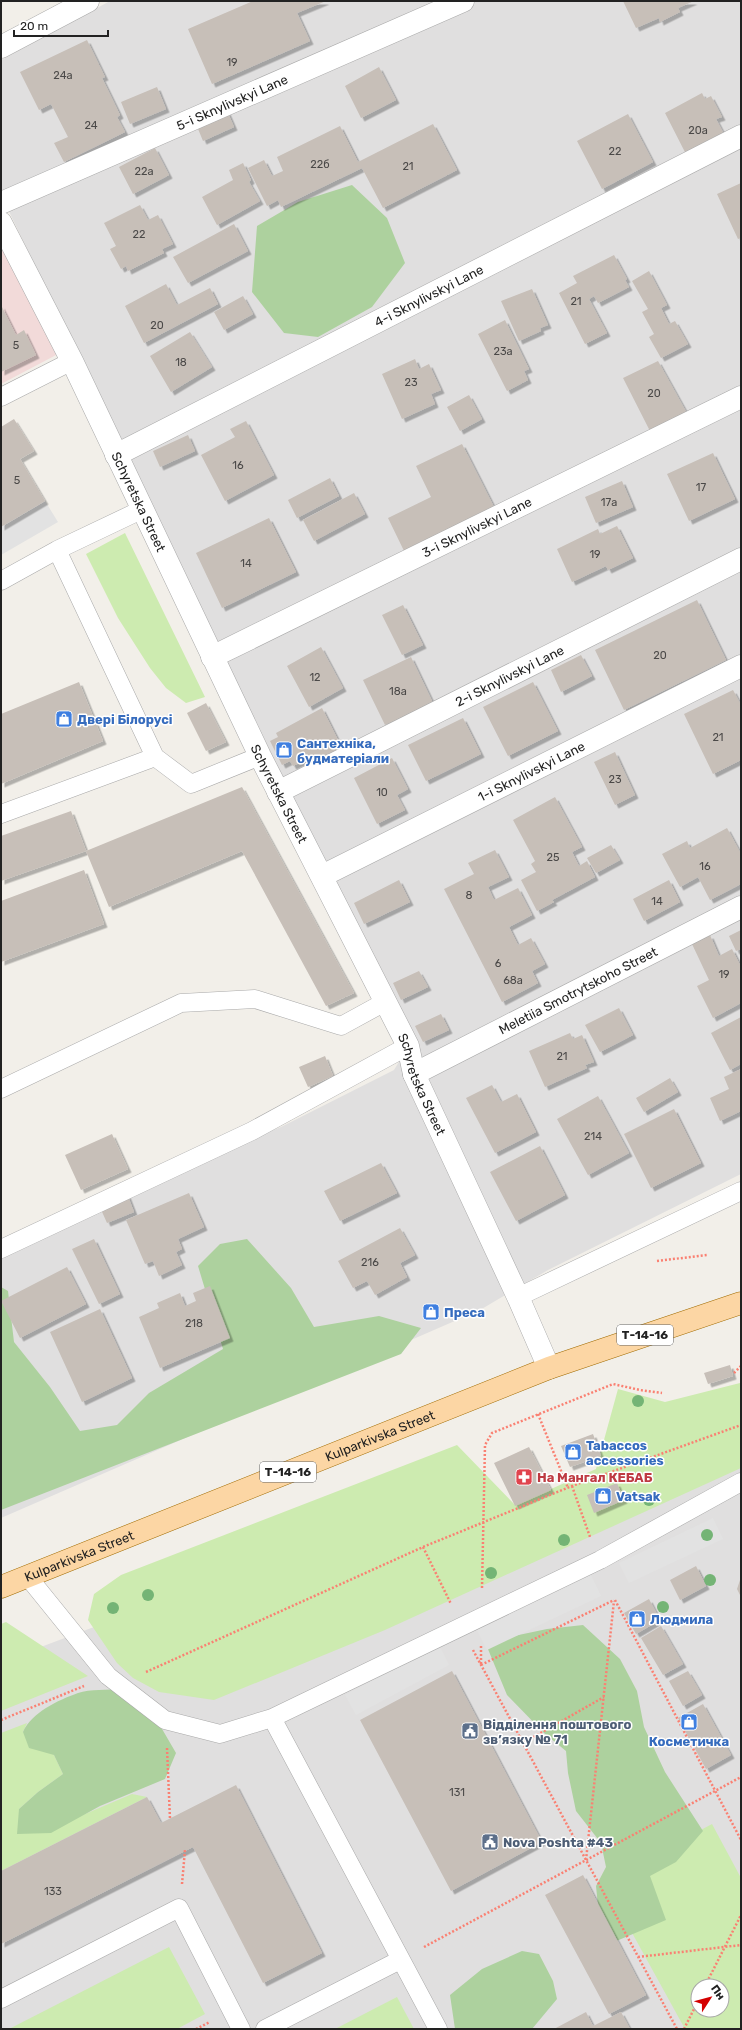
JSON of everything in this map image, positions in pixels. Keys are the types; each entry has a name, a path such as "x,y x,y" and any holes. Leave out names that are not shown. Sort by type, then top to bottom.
{"main road":[{"name":"Kulparkivska Street","path":"1,1587 549,1368 741,1303"}],"street":[{"path":"1,47 88,1"},
{"name":"5-i Sknylivskyi Lane","path":"1,203 463,1"},
{"name":"4-i Sknylivskyi Lane","path":"116,456 741,136"},
{"name":"Schyretska Street","path":"1,223 72,361 141,510 260,756 408,1046 414,1074 549,1368"},
{"name":"3-i Sknylivskyi Lane","path":"212,657 741,397"},
{"name":"2-i Sknylivskyi Lane","path":"278,792 741,559"},
{"name":"1-i Sknylivskyi Lane","path":"322,876 741,666"},
{"name":"Meletiia Smotrytskoho Street","path":"414,1074 741,907"}],"lane":[{"path":"1,397 72,361"},
{"path":"1,581 57,550 141,510"},
{"path":"57,550 155,757 191,784 260,756"},
{"path":"1,814 155,757"},
{"path":"1,1089 181,1003 255,999 341,1026 385,1002"},
{"path":"1,1249 252,1131 408,1046"},
{"path":"518,1298 741,1191"},
{"path":"28,1577 108,1676 165,1720 220,1734 272,1718 600,1560 741,1482"},
{"path":"272,1718 438,2029"},
{"path":"1,1999 179,1908 241,2029"},
{"path":"265,2029 400,1960"}],"path":[{"path":"654,1261 707,1254"},
{"path":"734,1373 741,1366"},
{"path":"662,1393 613,1384 492,1434 485,1445 481,1665 677,2029"},
{"path":"538,1414 590,1537"},
{"path":"140,1675 423,1547 483,1522 570,1487 741,1425"},
{"path":"481,1665 614,1600"},
{"path":"586,1860 614,1600"},
{"path":"614,1600 741,1840"},
{"path":"1,1720 91,1683"},
{"path":"523,1743 604,1697"},
{"path":"165,1720 170,1819"},
{"path":"400,1960 741,1777"},
{"path":"179,1908 185,1850"},
{"path":"709,1978 741,1916"},
{"path":"638,1957 741,1945"},
{"path":"684,2029 690,2017"}],"shaded area":[{"path":"110,1 741,1 741,1174 548,1270 480,1310 1,1518 1,1247 119,1191 281,1127 394,1070 411,1042 1,195 1,60"},
{"path":"1,244 58,354 1,384"},
{"path":"45,501 58,522 1,555 1,527"},
{"path":"741,1413 741,2029 1,2029 1,1662 429,1501 551,1510"},
{"path":"713,1518 723,1539 629,1583 619,1563"},
{"path":"591,1575 601,1596 487,1650 477,1630"},
{"path":"439,1645 449,1665 356,1715 345,1695"}],"green space":[{"path":"352,185 387,218 405,263 372,307 318,337 284,333 252,292 257,226 298,202"},
{"path":"125,533 205,697 186,703 166,688 150,668 118,618 86,554"},
{"path":"247,1239 291,1288 314,1327 379,1316 421,1328 401,1354 1,1510 1,1287 8,1291 14,1342 50,1387 80,1431 117,1425 149,1393 223,1349 198,1266 220,1244"},
{"path":"740,1383 741,1468 385,1630 214,1700 159,1692 133,1678 117,1663 88,1620 94,1594 121,1575 457,1445 515,1505 596,1469 618,1389 665,1402"},
{"path":"6,1622 88,1676 1,1711 1,1624"},
{"path":"583,1625 620,1659 637,1691 644,1727 665,1772 703,1831 676,1862 650,1876 666,1920 614,1942 599,1916 596,1886 606,1867 601,1843 576,1811 568,1773 566,1751 544,1733 507,1695 485,1642 547,1629"},
{"path":"121,1689 151,1710 176,1753 165,1779 100,1806 51,1833 17,1834 19,1809 38,1792 63,1774 54,1755 29,1748 23,1732 27,1725 46,1708 70,1696 88,1691"},
{"path":"27,1723 23,1732 54,1755 63,1774 38,1792 19,1809 78,1817 132,1794 147,1797 1,1871 1,1733"},
{"path":"712,1824 741,1878 741,2029 685,2029 604,1882"},
{"path":"169,1947 205,2014 177,2029 9,2029"},
{"path":"522,1951 539,1954 553,1981 557,1999 532,2029 455,2029 450,1995 482,1969"},
{"path":"397,1997 414,2029 335,2029"}],"building":[{"path":"253,1 326,1 297,13 310,41 212,84 188,29"},
{"path":"623,1 694,1 678,8 680,12 660,22 659,18 636,28"},
{"path":"87,40 105,77 102,78 120,115 117,117 125,132 64,162 54,143 68,137 51,104 39,110 20,72"},
{"path":"379,67 396,100 361,118 345,86"},
{"path":"157,87 166,109 130,124 121,102"},
{"path":"702,93 705,99 711,96 722,117 716,119 727,140 689,160 665,113"},
{"path":"227,111 234,127 203,141 196,124"},
{"path":"628,114 653,162 602,189 577,141"},
{"path":"433,124 457,170 383,208 362,168 281,207 278,200 267,206 248,168 264,160 272,176 283,171 277,157 340,126 358,162"},
{"path":"155,148 169,175 133,194 119,167"},
{"path":"243,163 251,180 249,182 260,201 217,225 202,197 233,180 229,170"},
{"path":"741,183 741,238 738,239 717,194"},
{"path":"140,205 148,220 158,215 173,244 162,249 164,253 128,271 126,266 121,269 110,249 116,246 104,223"},
{"path":"234,224 248,251 188,283 173,257"},
{"path":"614,255 627,279 625,280 629,287 598,303 594,296 589,299 607,333 585,344 559,293 577,283 573,276"},
{"path":"649,271 667,305 661,308 669,324 675,321 688,344 661,358 649,337 654,334 642,312 648,309 632,281"},
{"path":"166,284 177,305 210,288 218,304 144,343 125,306"},
{"path":"532,289 548,325 540,328 541,331 519,341 501,301"},
{"path":"243,296 253,314 224,330 214,312"},
{"path":"1,305 16,335 24,330 36,355 1,372"},
{"path":"505,320 529,369 524,371 528,380 507,391 478,334"},
{"path":"190,332 212,367 171,392 150,356"},
{"path":"415,359 419,369 429,364 441,390 431,394 435,404 402,419 382,374"},
{"path":"658,361 689,417 652,435 623,378"},
{"path":"469,395 482,419 460,431 447,407"},
{"path":"14,419 34,451 20,459 45,501 1,527 1,427"},
{"path":"246,421 274,475 225,501 201,455 235,437 230,429"},
{"path":"188,435 195,451 160,467 153,451"},
{"path":"462,444 494,507 405,553 388,518 431,497 416,466"},
{"path":"713,453 735,499 689,521 667,474"},
{"path":"330,478 339,496 297,518 288,500"},
{"path":"622,481 633,507 596,523 585,497"},
{"path":"354,493 365,514 314,541 303,520"},
{"path":"269,518 296,572 222,608 196,553"},
{"path":"617,526 633,558 608,570 606,566 572,582 557,549 598,529 600,534"},
{"path":"697,600 726,660 624,710 595,650"},
{"path":"403,605 423,645 402,655 382,615"},
{"path":"321,647 343,688 309,707 287,666"},
{"path":"581,655 592,676 561,692 551,670"},
{"path":"411,657 433,703 385,725 363,680"},
{"path":"79,682 103,741 1,784 1,714"},
{"path":"533,682 558,731 508,756 483,707"},
{"path":"733,690 741,705 741,760 713,774 684,714"},
{"path":"206,703 226,742 206,751 187,713"},
{"path":"322,708 346,756 315,771 308,759 293,766 290,761 282,765 270,741 278,737 276,733"},
{"path":"463,718 481,754 426,781 408,745"},
{"path":"615,752 635,795 615,805 594,762"},
{"path":"392,758 408,789 397,795 405,810 377,824 354,778"},
{"path":"242,787 354,993 326,1006 242,851 109,907 86,851"},
{"path":"555,797 582,847 572,852 579,866 587,861 595,877 552,900 554,902 537,911 521,880 536,872 531,864 535,861 513,820"},
{"path":"71,811 86,851 1,881 1,836"},
{"path":"727,828 741,854 741,884 710,900 698,877 680,887 662,854 687,841 690,848"},
{"path":"611,845 620,860 596,873 587,858"},
{"path":"495,850 509,877 488,887 494,900 518,888 532,915 509,927 518,945 531,938 545,964 532,971 538,983 502,1002 444,889 474,874 468,863"},
{"path":"84,870 104,924 1,962 1,901"},
{"path":"399,880 410,902 364,924 354,903"},
{"path":"669,880 680,902 644,921 633,899"},
{"path":"741,930 741,949 736,951 729,936"},
{"path":"710,935 719,956 732,949 741,967 741,1003 713,1018 697,986 709,980 692,944"},
{"path":"419,971 428,987 401,1000 393,983"},
{"path":"619,1008 633,1035 600,1052 585,1025"},
{"path":"441,1014 449,1030 423,1042 415,1026"},
{"path":"741,1017 741,1064 730,1070 711,1033"},
{"path":"570,1033 573,1039 582,1035 594,1062 585,1065 587,1068 545,1087 529,1051"},
{"path":"325,1056 333,1076 308,1087 299,1067"},
{"path":"741,1069 741,1111 720,1121 710,1098 729,1089 724,1077"},
{"path":"670,1078 678,1092 644,1112 636,1098"},
{"path":"492,1085 501,1102 517,1094 536,1132 495,1153 466,1098"},
{"path":"598,1096 629,1153 588,1175 557,1119"},
{"path":"674,1109 701,1163 651,1188 624,1134"},
{"path":"112,1134 128,1169 81,1190 65,1155"},
{"path":"540,1146 565,1195 516,1221 490,1172"},
{"path":"381,1163 397,1193 340,1221 324,1191"},
{"path":"189,1193 204,1227 178,1239 182,1249 176,1252 182,1265 159,1276 153,1261 145,1264 126,1220"},
{"path":"127,1194 134,1212 107,1223 99,1205"},
{"path":"400,1228 415,1255 400,1263 407,1277 375,1295 367,1281 353,1288 338,1261"},
{"path":"94,1239 120,1294 99,1304 72,1249"},
{"path":"67,1267 86,1304 20,1338 1,1301"},
{"path":"210,1286 230,1338 160,1368 139,1317 159,1308 157,1303 180,1293 185,1306 196,1301 193,1293"},
{"path":"100,1309 132,1378 82,1402 50,1332"},
{"path":"730,1365 733,1376 708,1384 704,1373"},
{"path":"593,1434 601,1456 570,1467 561,1446"},
{"path":"529,1447 551,1490 515,1506 494,1463"},
{"path":"617,1483 624,1500 594,1513 587,1495"},
{"path":"696,1566 706,1586 680,1600 670,1580"},
{"path":"741,1577 741,1597 737,1589"},
{"path":"649,1599 660,1620 636,1634 624,1613"},
{"path":"661,1626 683,1664 663,1675 641,1638"},
{"path":"452,1671 542,1842 451,1891 360,1720"},
{"path":"688,1671 702,1695 683,1706 669,1681"},
{"path":"703,1704 731,1755 706,1769 678,1718"},
{"path":"236,1785 322,1953 263,1983 193,1847 1,1944 1,1871 147,1797 161,1823"},
{"path":"583,1875 646,1995 609,2014 545,1895"},
{"path":"586,2012 593,2026 621,2012 630,2029 554,2029"}],"place":[{"name":"Двері Білорусі","path":"64,719"},
{"name":"Сантехніка, будматеріали","path":"284,750"},
{"name":"Преса","path":"431,1312"},
{"name":"Tabaccos accessories","path":"573,1452"},
{"name":"На Мангал КЕБАБ","path":"524,1477"},
{"name":"Vatsak","path":"603,1496"},
{"name":"Людмила","path":"637,1619"},
{"name":"Косметичка","path":"689,1722"},
{"name":"Відділення поштового зв’язку № 71","path":"470,1731"},
{"name":"Nova Poshta #43","path":"490,1842"}]}
